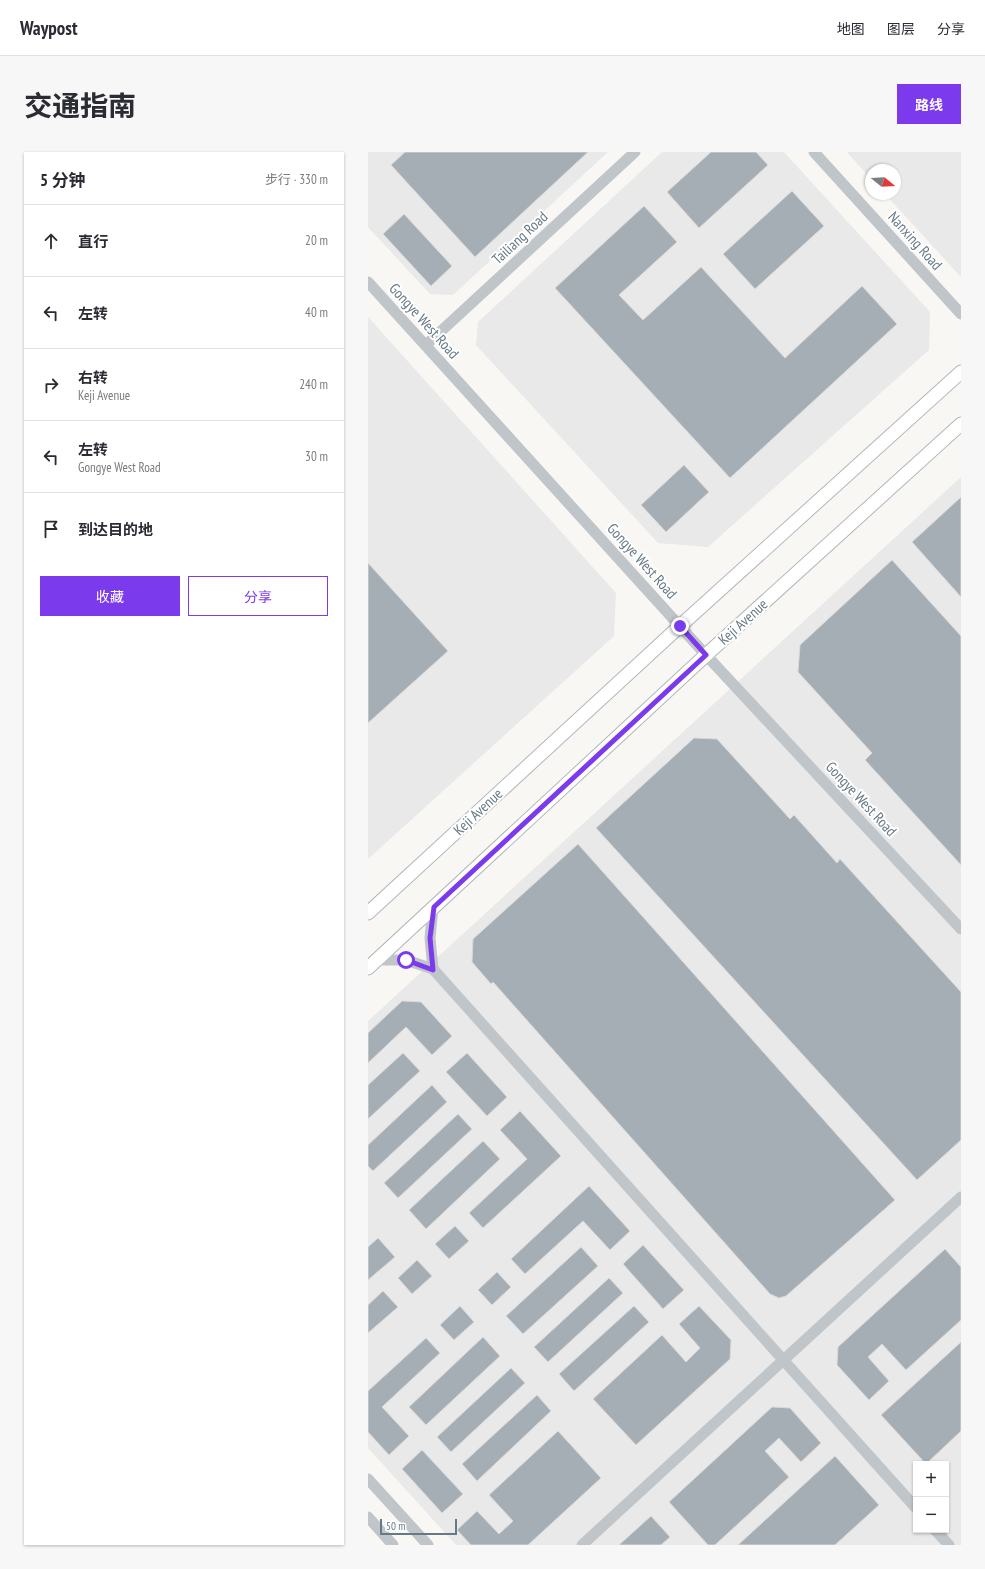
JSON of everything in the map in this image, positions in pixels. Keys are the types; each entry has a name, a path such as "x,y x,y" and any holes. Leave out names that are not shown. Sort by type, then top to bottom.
{"main road":[{"name":"Keji Avenue","path":"368,913 680,626 961,372"},
{"name":"Keji Avenue","path":"372,964 706,655 961,424"}],"street":[{"name":"Tailiang Road","path":"426,345 635,152"},
{"name":"Nanxing Road","path":"814,152 961,314"},
{"name":"Gongye West Road","path":"368,282 706,655 961,929"},
{"path":"433,970 430,938 434,907"},
{"path":"372,964 406,960 433,970 913,1505"},
{"path":"582,1545 961,1197"},
{"path":"368,1479 428,1545"},
{"path":"368,1517 393,1545"},
{"path":"939,1533 949,1545"}],"shaded area":[{"path":"368,152 608,152 453,295 430,294 368,227"},
{"path":"662,152 784,152 930,312 929,350 708,547 658,543 476,345 478,322"},
{"path":"847,152 961,152 961,277 890,200 901,200 901,164 865,164 865,172"},
{"path":"368,317 616,593 614,636 368,859"},
{"path":"961,477 961,1545 456,1545 368,1448 368,1021"}],"building":[{"path":"405,152 588,152 475,257 391,165"},
{"path":"711,152 756,152 768,165 699,228 667,192"},
{"path":"792,191 824,226 755,289 723,254"},
{"path":"644,206 677,242 619,295 643,320 701,267 785,358 862,286 897,324 730,478 555,288"},
{"path":"404,214 452,266 431,286 383,234"},
{"path":"684,465 709,492 666,532 641,505"},
{"path":"961,497 961,597 912,542"},
{"path":"892,560 961,636 961,865 865,760 872,753 798,672 800,645"},
{"path":"368,563 448,651 368,723"},
{"path":"694,738 717,739 790,819 794,815 837,863 840,859 961,992 961,1140 917,1180 596,828"},
{"path":"578,844 895,1200 786,1296 779,1298 770,1294 493,982 491,984 472,962 473,939"},
{"path":"402,1001 421,1002 452,1036 432,1055 406,1027 368,1063 368,1033"},
{"path":"403,1053 420,1071 368,1119 368,1085"},
{"path":"467,1053 507,1097 487,1116 446,1072"},
{"path":"432,1085 447,1102 373,1171 368,1166 368,1145"},
{"path":"520,1111 561,1156 483,1228 469,1213 527,1159 500,1130"},
{"path":"458,1114 472,1129 398,1198 384,1183"},
{"path":"483,1141 500,1159 426,1229 409,1210"},
{"path":"589,1186 630,1231 610,1250 583,1221 525,1274 511,1259"},
{"path":"455,1226 469,1241 449,1259 435,1244"},
{"path":"378,1238 395,1257 368,1280 368,1247"},
{"path":"643,1245 684,1290 663,1309 623,1264"},
{"path":"581,1247 598,1266 523,1334 506,1316"},
{"path":"945,1249 961,1267 961,1320 906,1370 882,1344 868,1357 889,1381 869,1400 837,1365 838,1347"},
{"path":"417,1260 432,1276 412,1294 398,1278"},
{"path":"497,1272 511,1287 492,1305 478,1290"},
{"path":"609,1278 623,1293 548,1362 534,1347"},
{"path":"383,1291 398,1307 368,1333 368,1305"},
{"path":"460,1306 474,1322 454,1340 440,1325"},
{"path":"634,1306 649,1322 574,1391 559,1374"},
{"path":"699,1306 731,1340 730,1359 636,1445 593,1399 662,1335 686,1362 700,1348 679,1324"},
{"path":"483,1337 500,1356 426,1425 409,1407"},
{"path":"426,1338 440,1353 382,1407 409,1436 389,1455 368,1432 368,1391"},
{"path":"961,1342 961,1431 929,1461 923,1461 881,1415"},
{"path":"511,1368 525,1383 451,1452 437,1437"},
{"path":"537,1395 551,1411 477,1481 462,1464"},
{"path":"772,1407 790,1408 821,1443 801,1462 779,1438 765,1451 789,1477 715,1545 708,1545 669,1502"},
{"path":"558,1431 601,1478 528,1545 471,1545 457,1530 477,1511 499,1534 513,1521 489,1495"},
{"path":"422,1450 463,1494 442,1513 402,1469"},
{"path":"835,1456 879,1505 835,1545 738,1545"},
{"path":"651,1516 670,1537 661,1545 619,1545"}],"route":[{"path":"406,960 433,970 430,938 434,907 706,655 680,626"}]}
